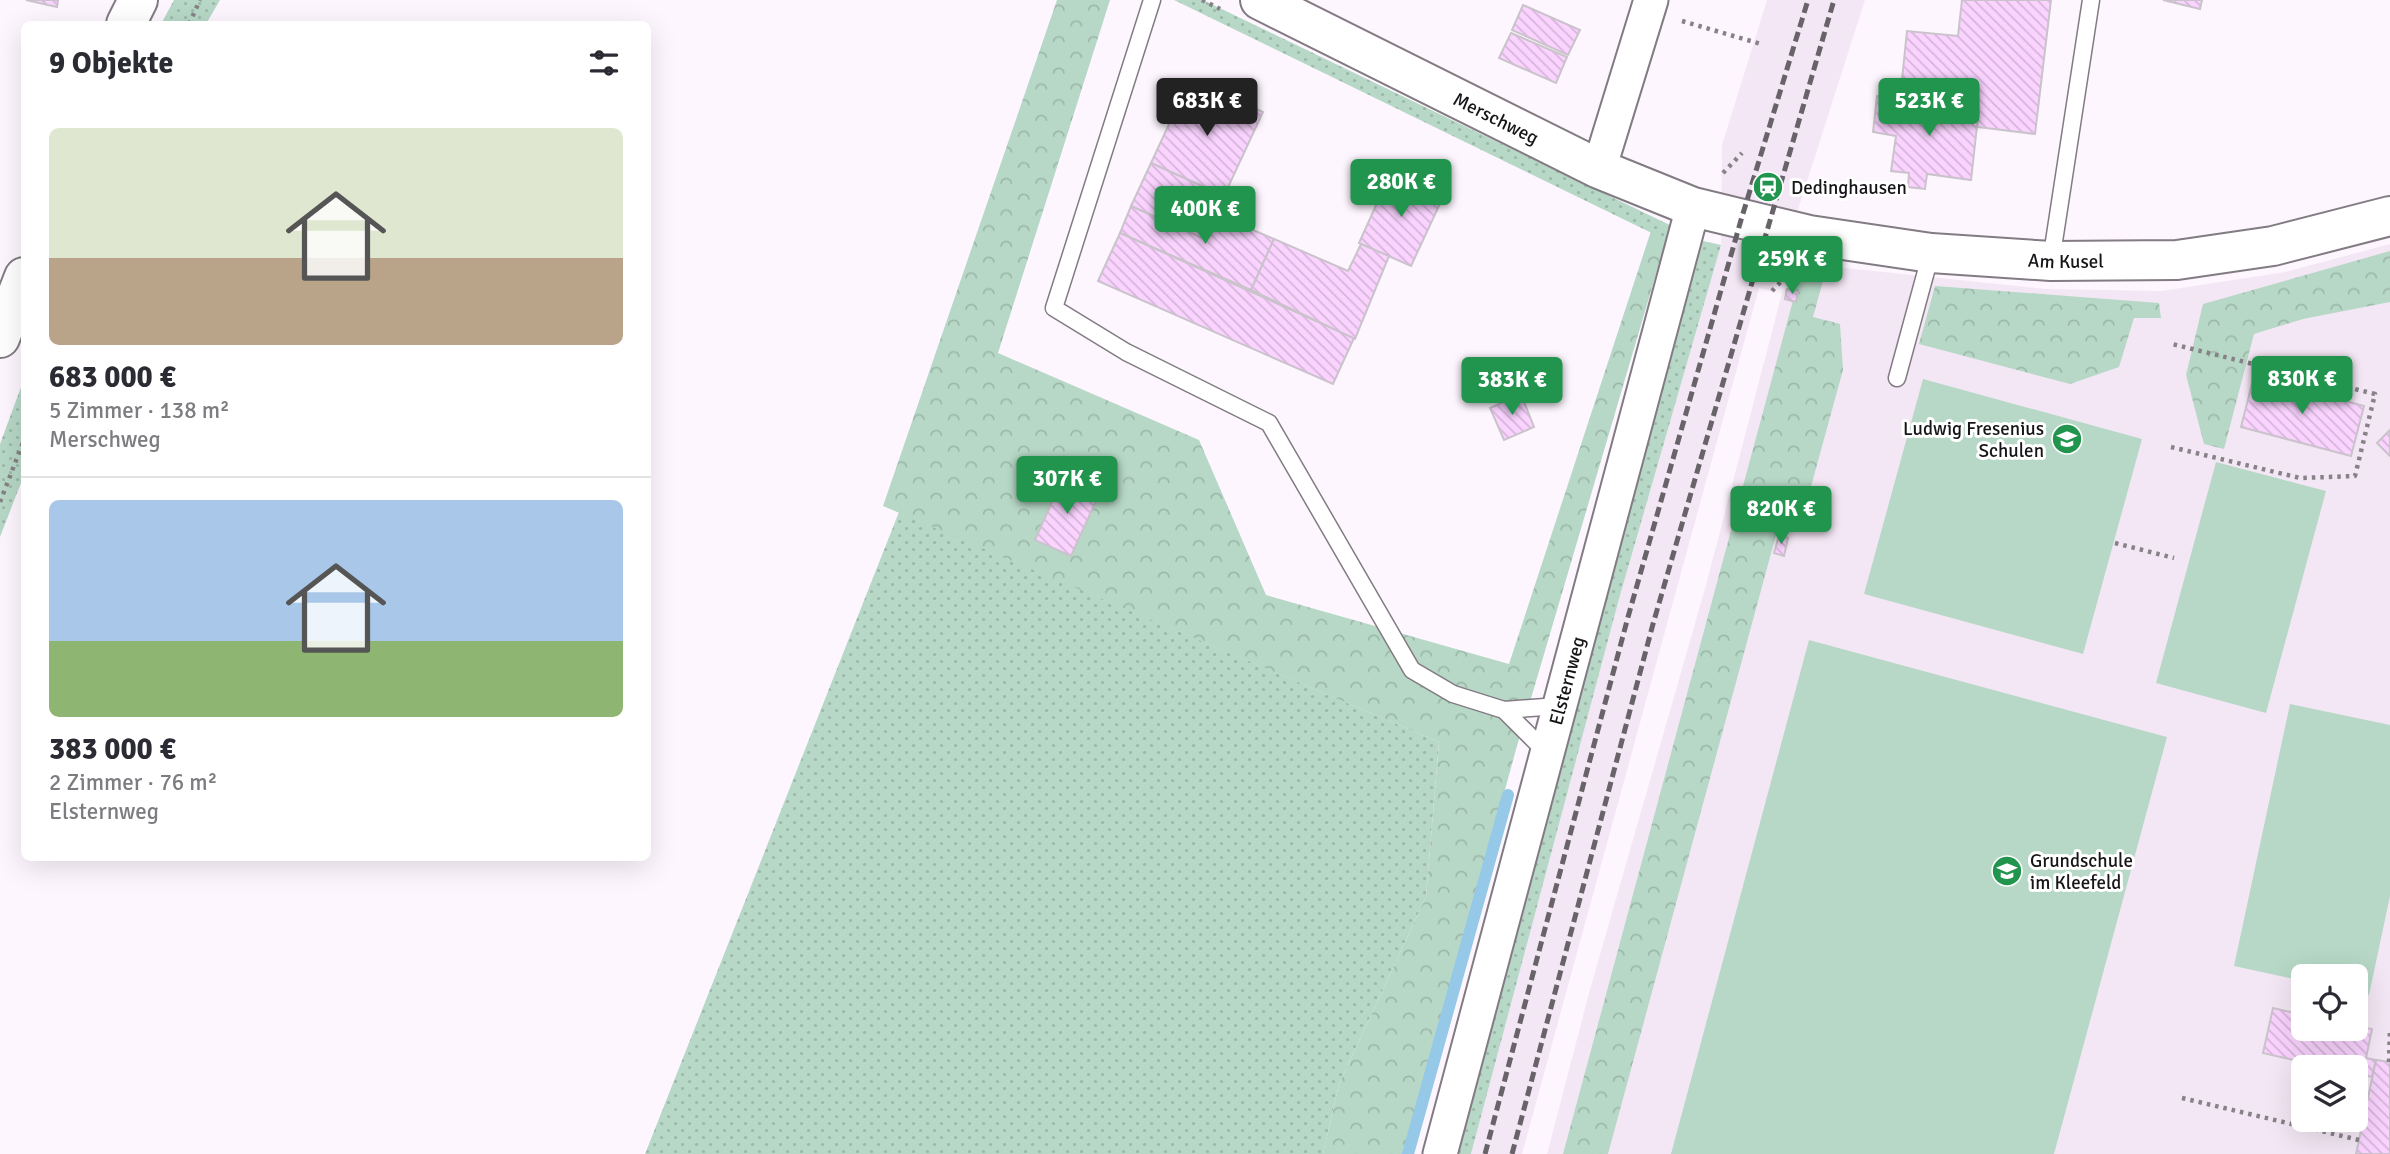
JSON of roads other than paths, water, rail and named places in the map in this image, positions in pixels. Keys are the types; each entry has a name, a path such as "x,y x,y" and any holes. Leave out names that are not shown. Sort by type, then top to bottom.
{"street":[{"path":"128,21 138,0"},
{"name":"Merschweg","path":"1260,0 1599,169 1693,207 1741,220"},
{"path":"1599,169 1649,6"},
{"name":"Elsternweg","path":"1440,1154 1693,207"},
{"name":"Am Kusel","path":"1741,220 1809,236 1931,253 2051,261 2177,260 2273,246 2390,216"},
{"path":"0,338 21,285"}],"lane":[{"path":"1152,0 1054,308 1126,352 1269,423 1412,670 1453,694 1504,710 1558,706"},
{"path":"2051,261 2091,0"},
{"path":"1897,378 1931,253"},
{"path":"1504,710 1546,752"}],"waterway":[{"path":"1408,1154 1508,795"}],"railway":[{"path":"1485,1154 1628,617 1741,220 1808,0"},
{"path":"1512,1154 1653,624 1834,0"}],"place":[{"name":"Dedinghausen","path":"1768,187"},
{"name":"Ludwig Fresenius Schulen","path":"2067,439"},
{"name":"Grundschule im Kleefeld","path":"2007,871"}]}
